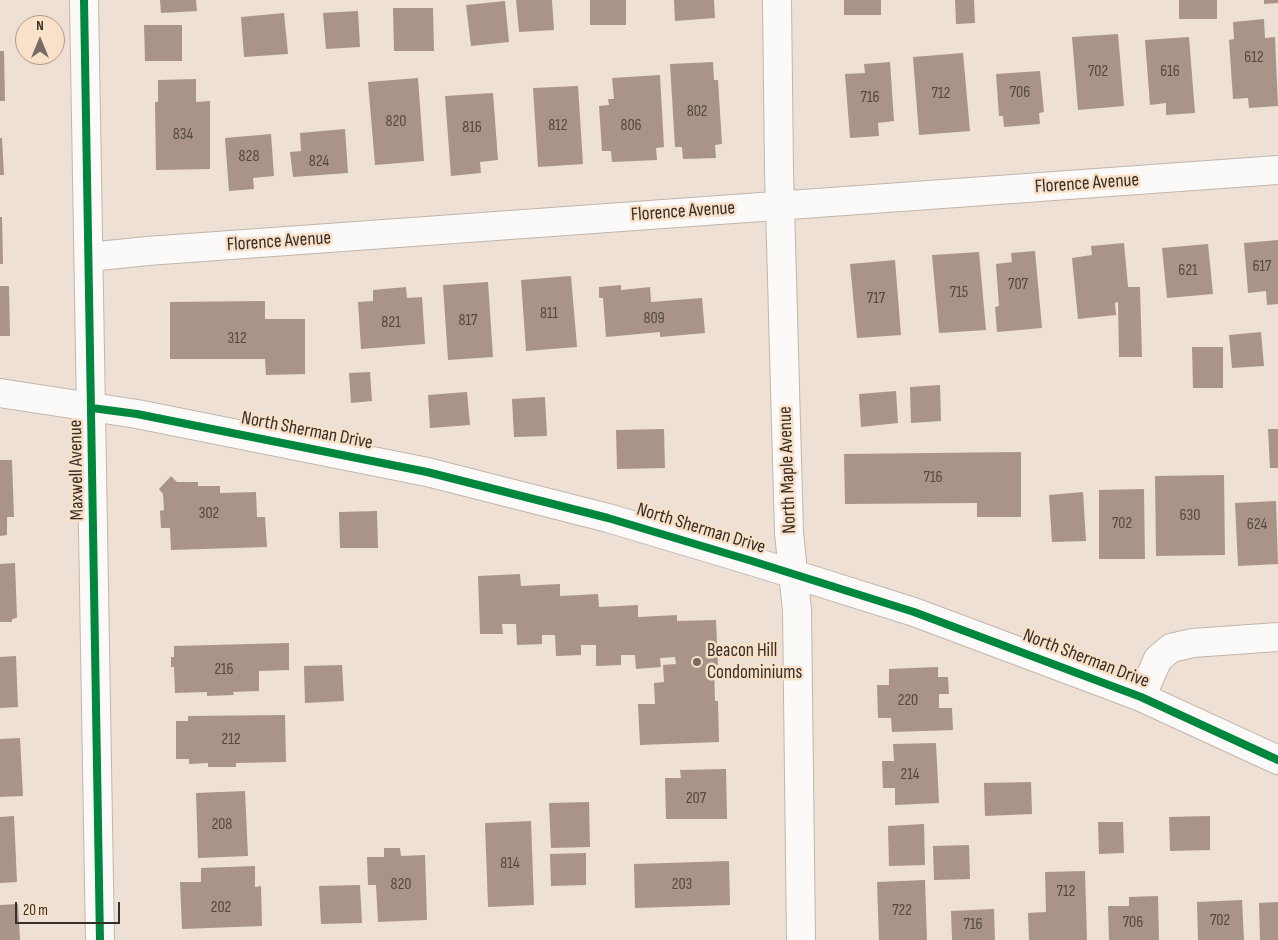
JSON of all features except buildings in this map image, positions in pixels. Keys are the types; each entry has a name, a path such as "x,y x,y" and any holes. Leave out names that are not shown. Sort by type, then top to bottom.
{"street":[{"name":"Maxwell Avenue","path":"84,0 100,940"},
{"name":"North Maple Avenue","path":"777,0 779,169 789,533 797,610 801,940"},
{"name":"Florence Avenue","path":"89,257 1278,170"},
{"name":"North Sherman Drive","path":"0,393 137,414 427,472 608,518 914,612 1141,697 1278,760"},
{"path":"1141,697 1158,659 1171,648 1193,643 1278,637"}],"cycle path":[{"path":"84,0 100,940"},
{"path":"92,408 137,414 427,472 608,518 914,612 1141,697 1278,760"}],"place":[{"name":"Beacon Hill Condominiums","path":"697,662"}]}
